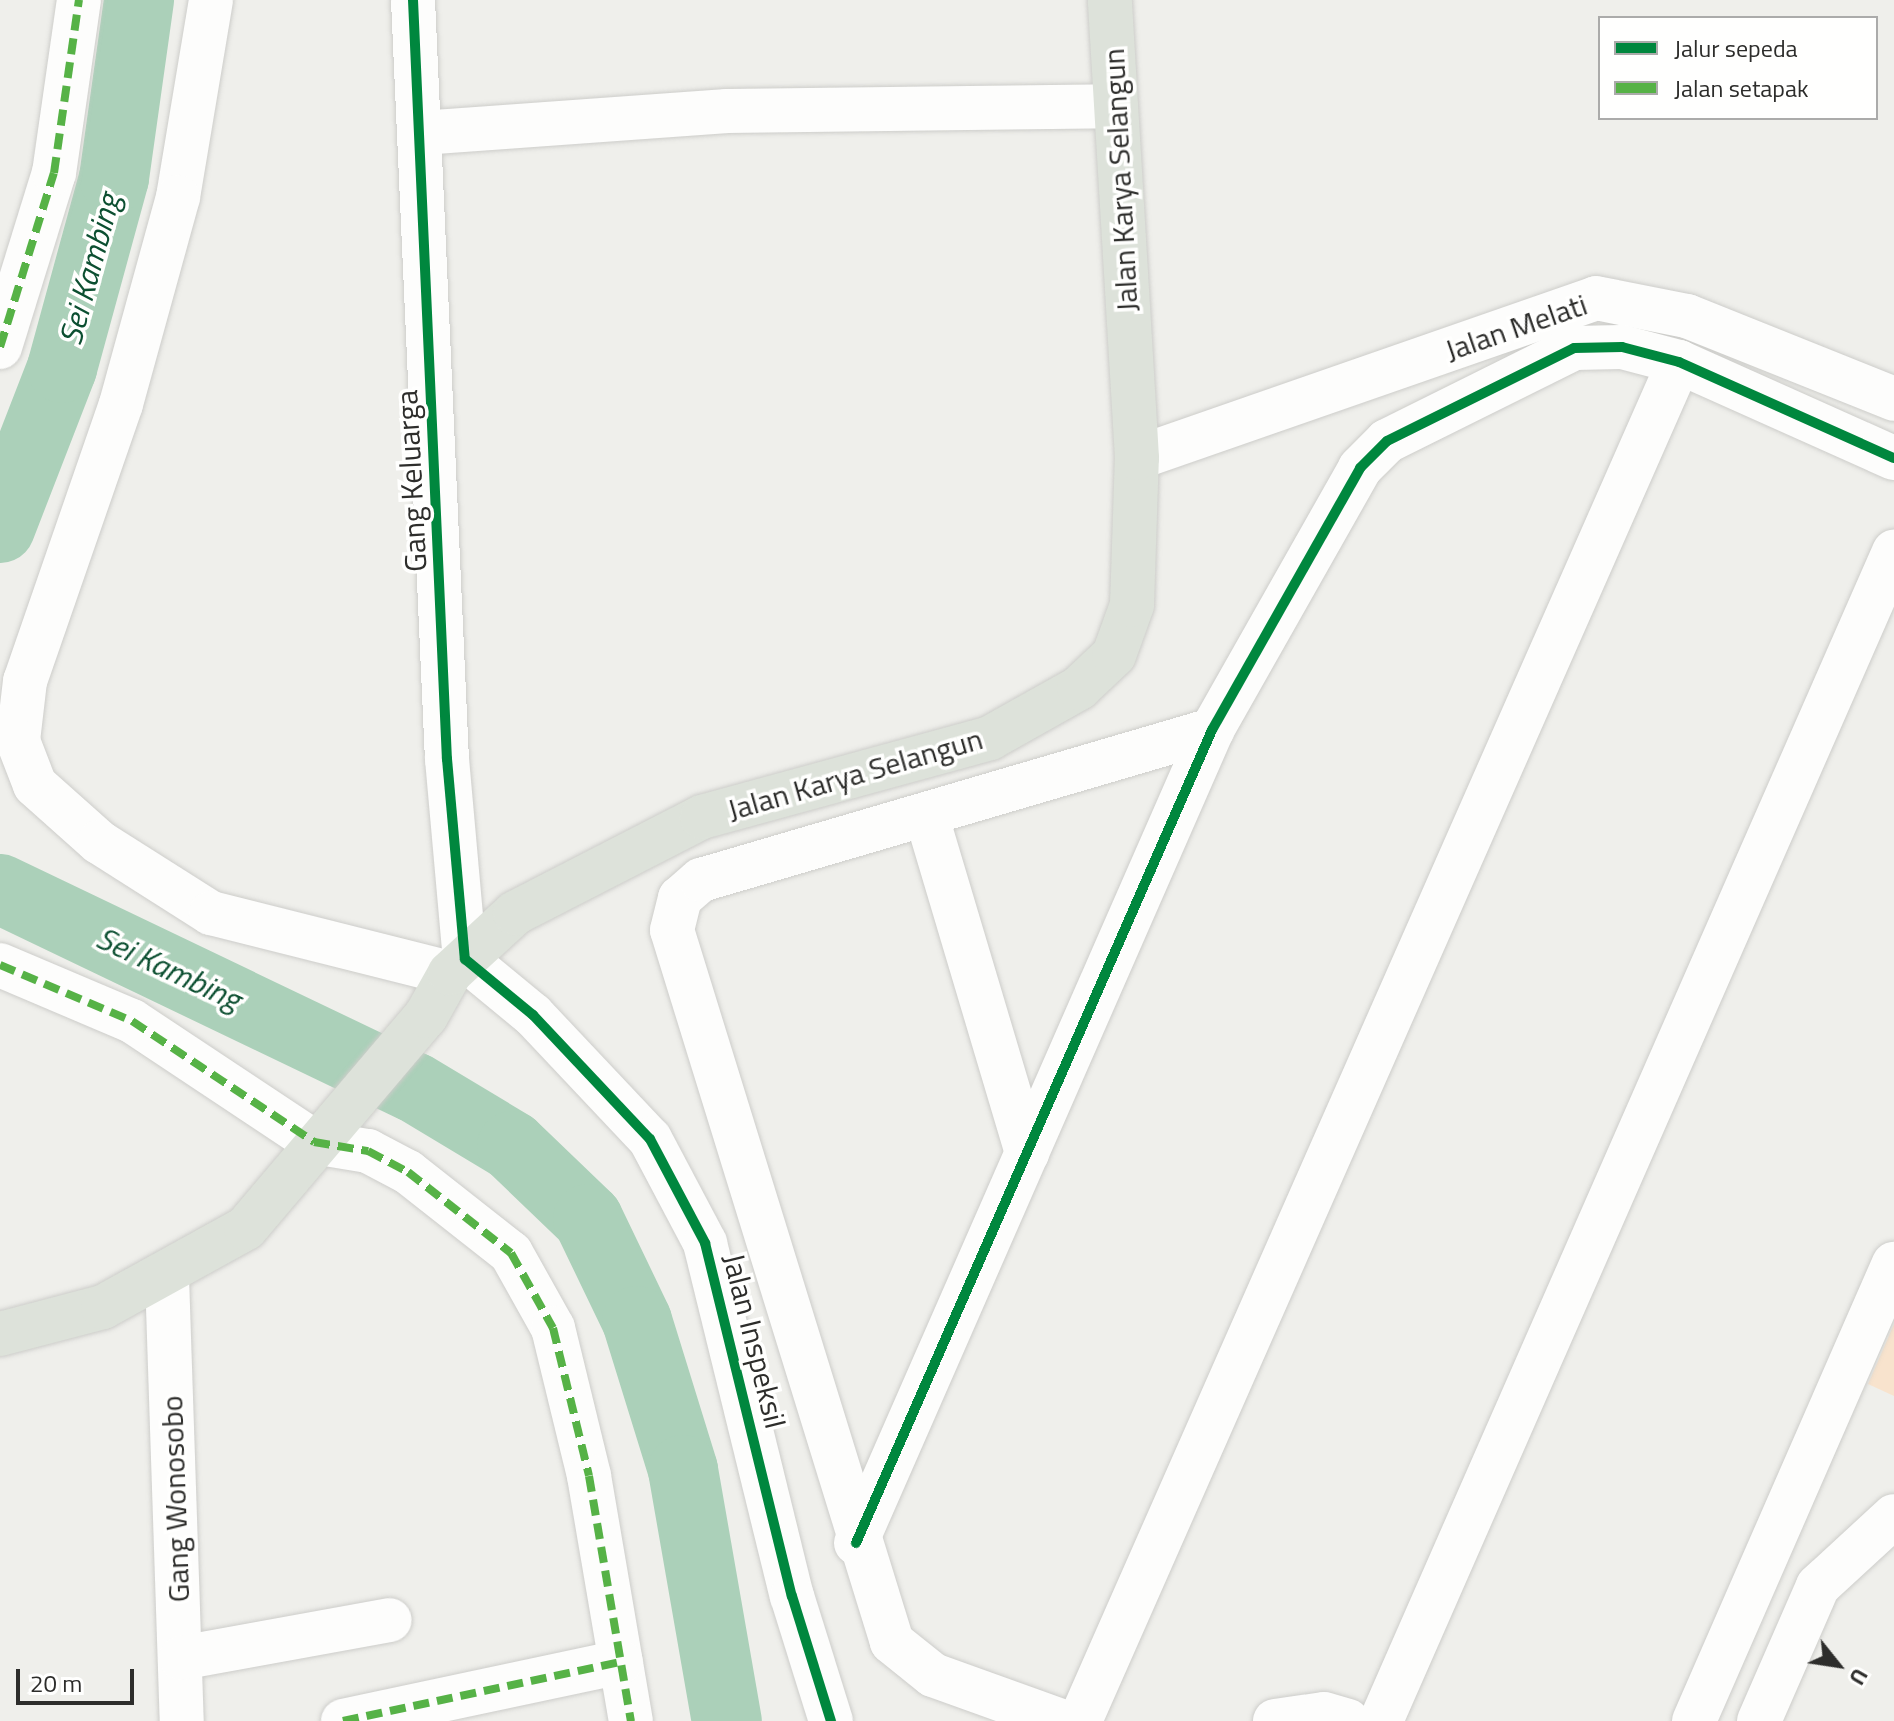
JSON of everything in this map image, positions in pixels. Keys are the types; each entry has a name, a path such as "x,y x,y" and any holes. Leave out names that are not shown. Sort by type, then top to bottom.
{"main road":[{"name":"Jalan Karya Selangun","path":"0,1334 103,1307 167,1277 246,1228 318,1136 426,1016 458,966 515,913 702,817 990,738 1079,688 1114,655 1132,605 1137,458 1113,106 1110,0"}],"street":[{"path":"0,347 54,173 79,0"},
{"path":"211,0 178,197 121,404 25,681 18,741 35,785 99,842 211,913 458,966"},
{"name":"Gang Keluarga","path":"413,0 458,966"},
{"path":"421,133 727,111 1113,106"},
{"name":"Jalan Melati","path":"1137,458 1596,298 1687,316 1894,399"},
{"path":"856,1543 1212,730 1338,500 1387,441 1574,348 1622,347 1679,362 1894,458"},
{"path":"1080,1721 1679,362"},
{"path":"1381,1721 1894,552"},
{"path":"1061,1721 933,1675 892,1642 856,1543 672,930 680,898 701,880 1212,730"},
{"path":"926,814 1027,1153"},
{"path":"0,965 132,1021 318,1136 368,1151 408,1172 511,1253 530,1279 553,1328 589,1476 631,1721"},
{"name":"Jalan InspeksiI","path":"458,966 533,1015 650,1139 705,1243 792,1596 831,1721"},
{"path":"1694,1721 1894,1264"},
{"name":"Gang Wonosobo","path":"167,1277 182,1721"},
{"path":"1759,1721 1818,1586 1894,1516"},
{"path":"181,1658 390,1620"},
{"path":"343,1721 621,1662"},
{"path":"1275,1721 1324,1714 1348,1721"}],"shaded area":[{"path":"1894,1324 1894,1396 1868,1384"}],"waterway":[{"name":"Sei Kambing","path":"0,528 62,368 114,178 139,0"},
{"path":"0,889 414,1087 512,1146 588,1219 637,1321 683,1470 727,1721"}],"marked path":[{"path":"0,347 54,173 79,0"},
{"path":"0,965 132,1021 314,1142 368,1151 408,1172 511,1253 553,1328 589,1476 631,1721"},
{"path":"343,1721 621,1662"}],"cycle path":[{"path":"413,0 447,759 465,959 533,1015 650,1139 705,1243 792,1596 831,1721"},
{"path":"856,1543 1212,730 1360,468 1387,441 1574,348 1622,347 1679,362 1894,458"}]}
